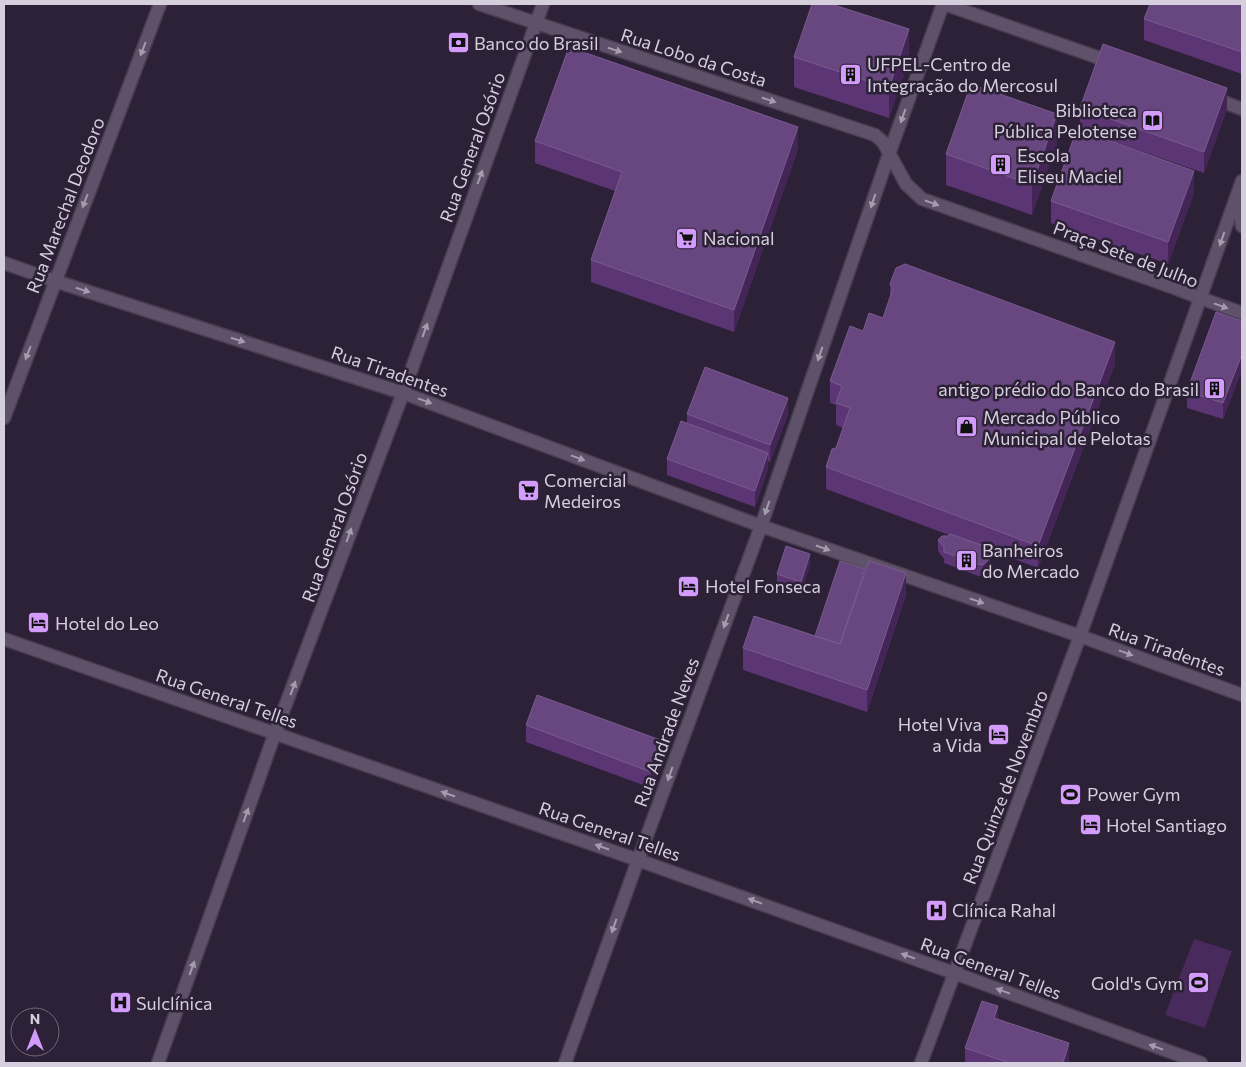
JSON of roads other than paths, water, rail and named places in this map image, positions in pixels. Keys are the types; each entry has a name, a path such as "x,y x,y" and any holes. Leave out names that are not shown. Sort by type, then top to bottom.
{"street":[{"name":"Rua Marechal Deodoro","path":"4,418 160,4"},
{"name":"Rua Lobo da Costa","path":"479,4 875,135 883,142 889,154"},
{"name":"Rua General Osório","path":"158,1063 276,733 403,393 542,4"},
{"path":"1080,636 761,526 889,154 944,4 1121,66"},
{"path":"1196,92 1242,108"},
{"name":"Praça Sete de Julho","path":"889,154 906,184 922,199 1200,298 1080,636"},
{"path":"1240,187 1200,298 1242,313"},
{"path":"1240,187 1242,226"},
{"name":"Rua Tiradentes","path":"4,263 403,393 761,526"},
{"name":"Rua Andrade Neves","path":"565,1063 761,526"},
{"name":"Rua Tiradentes","path":"1080,636 1242,695"},
{"name":"Rua Quinze de Novembro","path":"921,1063 1080,636"},
{"name":"Rua General Telles","path":"4,639 638,860 1202,1063"}],"place":[{"name":"Banco do Brasil","path":"458,43"},
{"name":"UFPEL-Centro de Integração do Mercosul","path":"851,74"},
{"name":"Biblioteca Pública Pelotense","path":"1153,120"},
{"name":"Escola Eliseu Maciel","path":"1001,165"},
{"name":"Nacional","path":"687,238"},
{"name":"antigo prédio do Banco do Brasil","path":"1215,389"},
{"name":"Mercado Público Municipal de Pelotas","path":"967,427"},
{"name":"Comercial Medeiros","path":"528,490"},
{"name":"Banheiros do Mercado","path":"966,560"},
{"name":"Hotel Fonseca","path":"689,586"},
{"name":"Hotel do Leo","path":"39,623"},
{"name":"Hotel Viva a Vida","path":"998,734"},
{"name":"Power Gym","path":"1071,794"},
{"name":"Hotel Santiago","path":"1090,825"},
{"name":"Clínica Rahal","path":"936,910"},
{"name":"Gold's Gym","path":"1199,983"},
{"name":"Sulclínica","path":"120,1003"}]}
